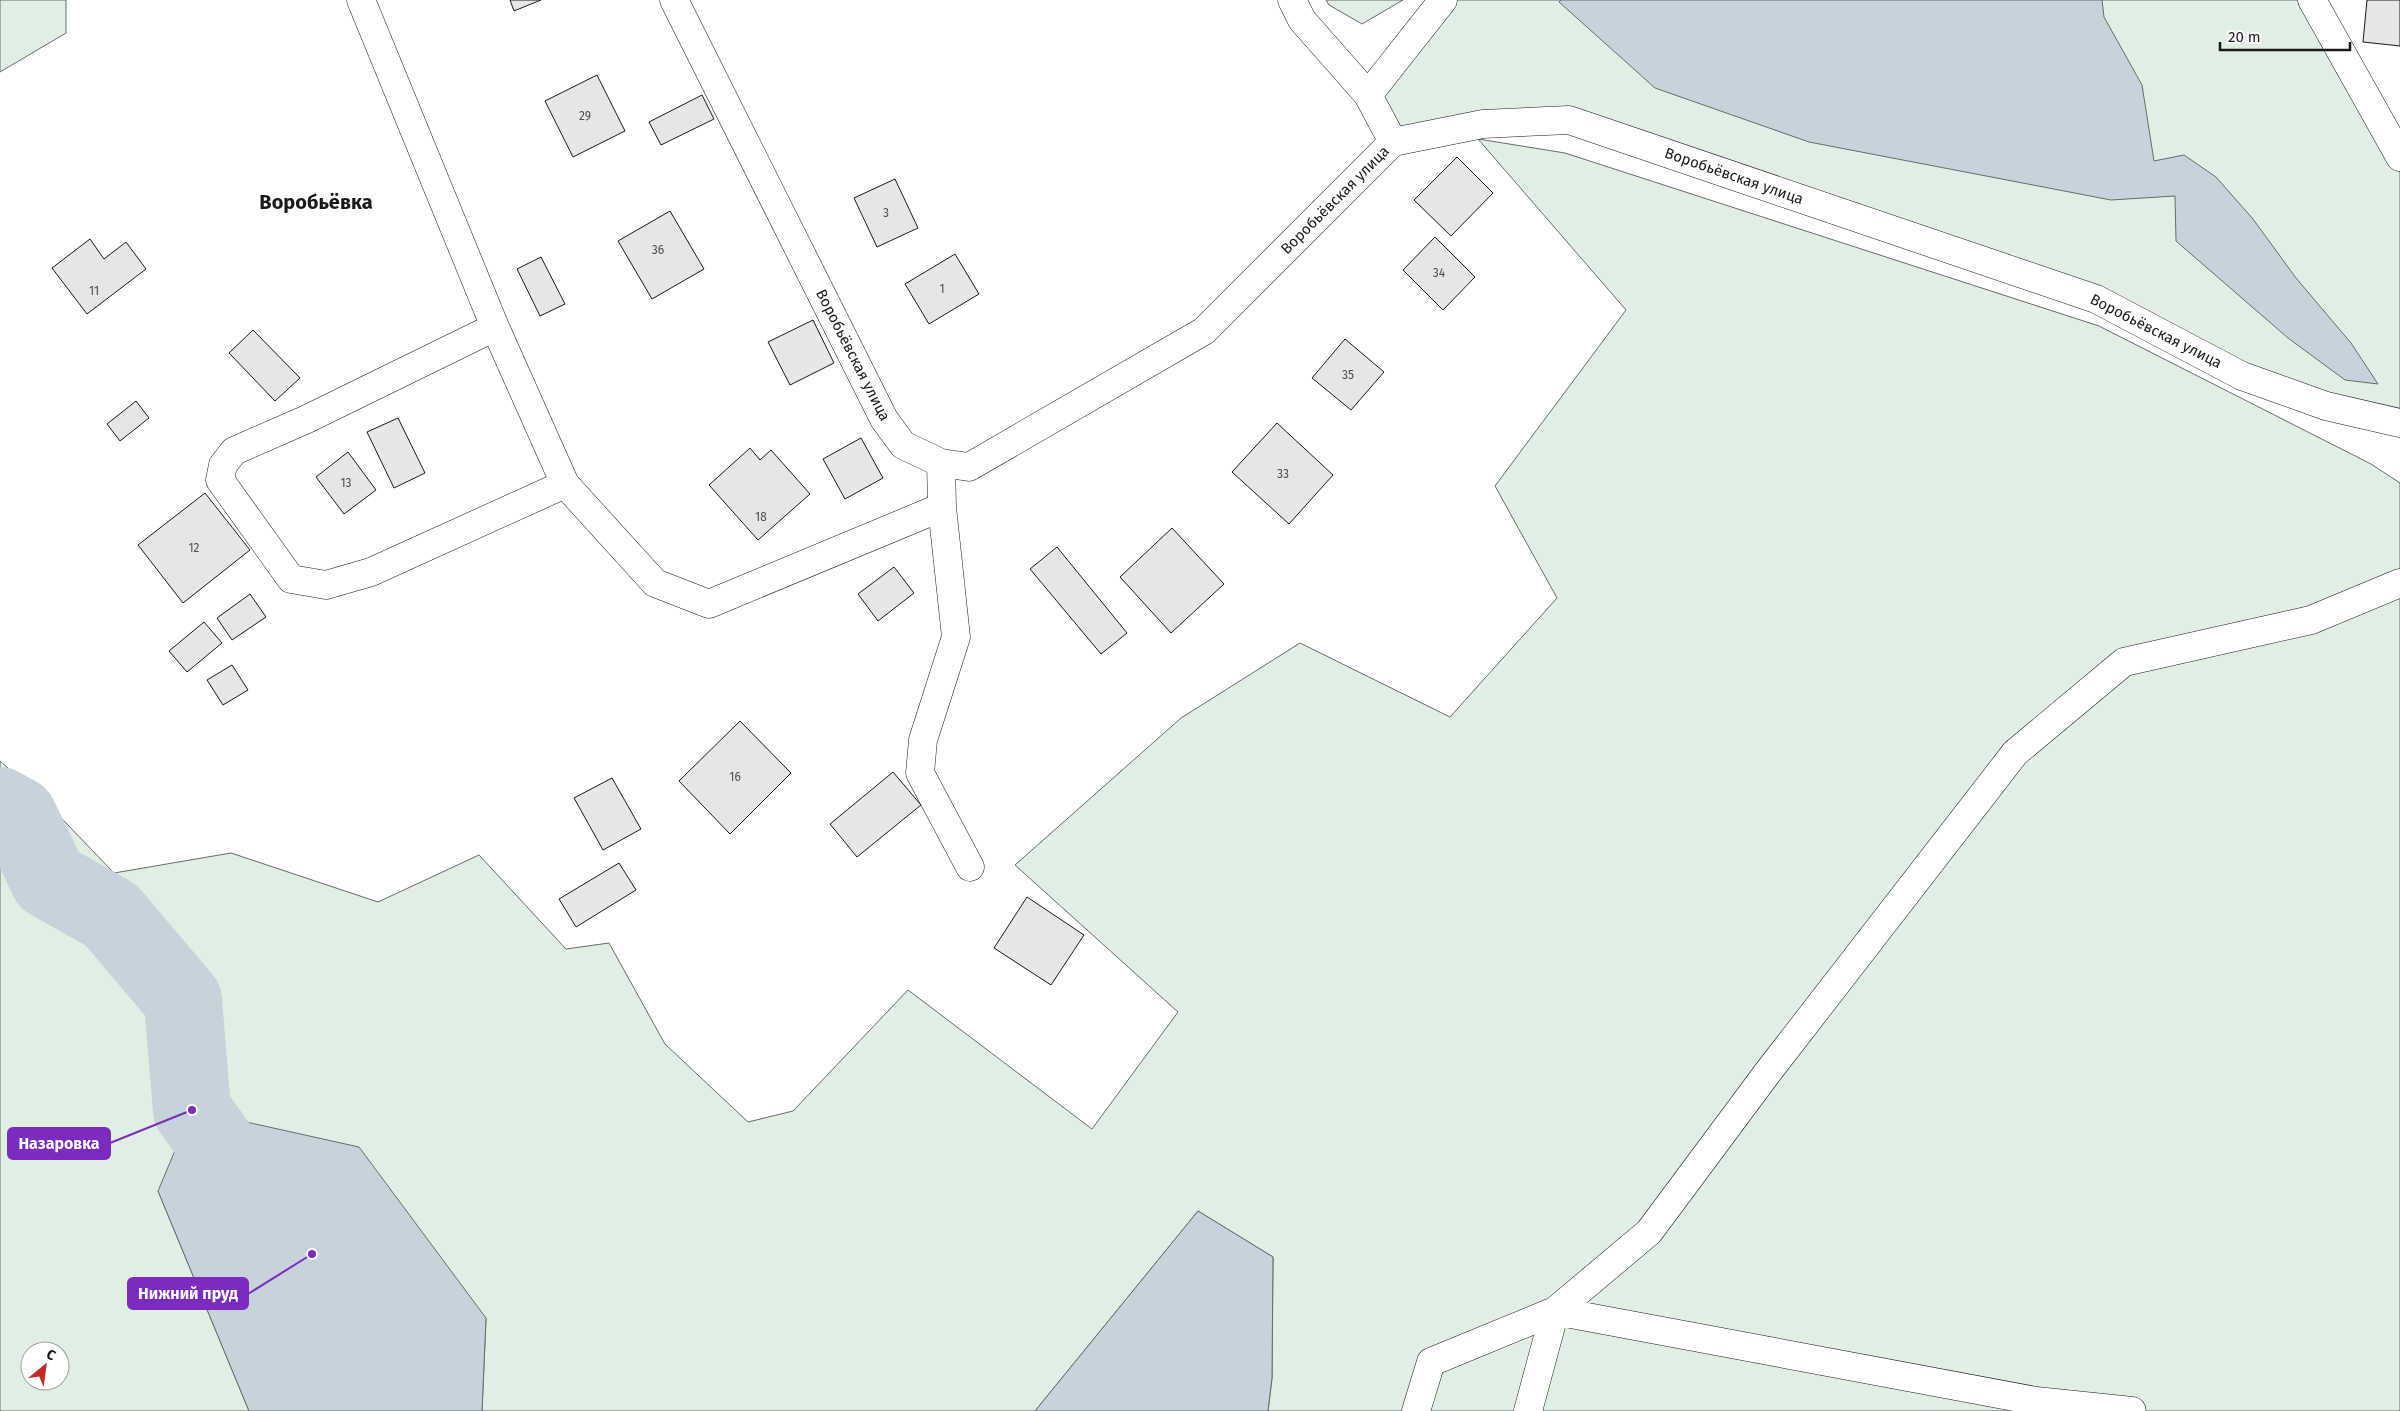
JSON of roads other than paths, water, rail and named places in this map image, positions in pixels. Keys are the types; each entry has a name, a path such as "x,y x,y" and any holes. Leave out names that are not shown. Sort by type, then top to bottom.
{"street":[{"path":"361,0 495,327 565,484 655,583 708,604 942,507"},
{"name":"Воробьёвская улица","path":"674,0 884,419 903,445 941,463 968,467 1204,331 1394,142 1483,124 1569,120 2096,299 2242,376 2326,406 2400,423"},
{"path":"1292,0 1302,20 1368,95 1394,142"},
{"path":"1368,95 1443,0"},
{"path":"2312,0 2400,157"},
{"path":"495,327 305,420 234,451 223,465 220,480 291,579 326,585 371,572 565,484"},
{"path":"941,463 942,507 956,637 923,740 920,773 970,866"},
{"path":"1416,1411 1431,1362 1555,1312 1649,1232 1768,1072 2015,753 2124,662 2312,620 2400,583"},
{"path":"1555,1312 2035,1406 2132,1411"},
{"path":"1528,1411 1555,1312"}],"waterway":[{"path":"0,806 18,816 49,880 111,915 183,1000 192,1110 255,1198"}],"place":[{"name":"Назаровка","path":"192,1110"},
{"name":"Нижний пруд","path":"312,1254"}],"district":[{"name":"Воробьёвка","path":"316,202"}]}
